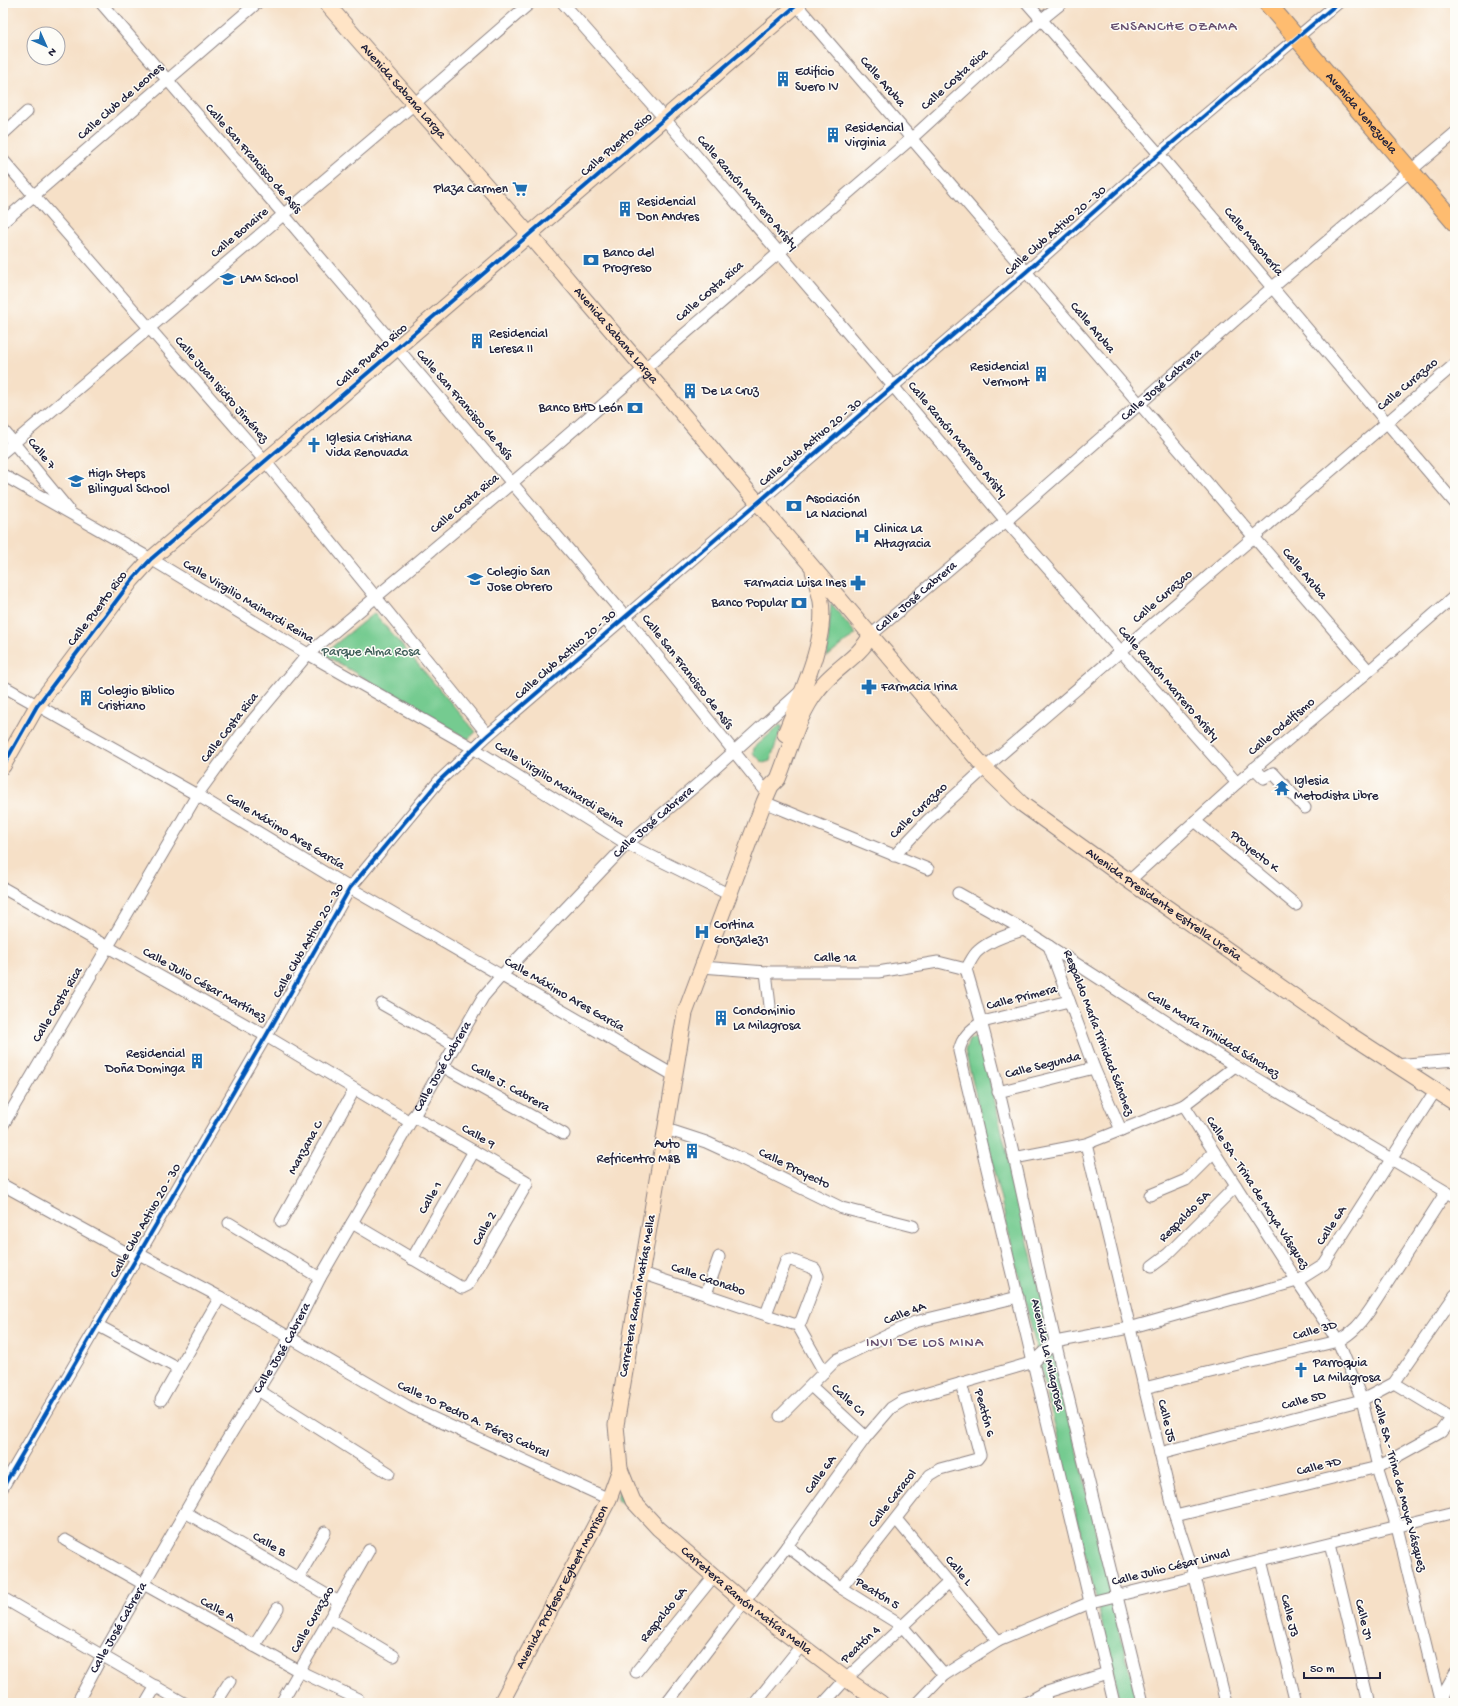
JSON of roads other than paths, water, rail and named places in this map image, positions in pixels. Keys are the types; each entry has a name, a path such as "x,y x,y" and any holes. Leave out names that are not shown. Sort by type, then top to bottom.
{"main road":[{"name":"Avenida Sabana Larga","path":"326,3 413,105 529,235 644,368 901,672"},
{"name":"Avenida Venezuela","path":"1267,3 1298,37 1455,223"},
{"name":"Calle Puerto Rico","path":"3,766 37,706 132,580 152,559 797,4"},
{"name":"Carretera Ramón Matías Mella","path":"768,794 769,779 775,759 817,650 821,622 821,602 812,568"},
{"name":"Carretera Ramón Matías Mella","path":"871,635 866,644 818,689 801,721 778,780 768,794 685,1013 616,1425 620,1469 633,1501 658,1528 744,1602 801,1646 881,1703"},
{"name":"Calle José Cabrera","path":"802,690 859,639 871,635"},
{"name":"Avenida Presidente Estrella Ureña","path":"901,672 985,768 1022,804 1292,995 1395,1065 1455,1103"},
{"name":"Avenida Profesor Egbert Morrison","path":"501,1703 609,1499 620,1469"}],"street":[{"name":"Calle San Francisco de Asís","path":"101,3 284,215 626,617 768,794"},
{"name":"Calle Club de Leones","path":"3,222 258,3"},
{"name":"Calle Bonaire","path":"3,452 148,328 284,215 530,3"},
{"name":"Calle Ramón Marrero Aristy","path":"563,3 664,118 1006,521 1237,783"},
{"name":"Calle Masonería","path":"1027,3 1159,154 1455,503"},
{"name":"Calle Costa Rica","path":"3,1124 108,948 196,795 242,733 308,654 512,482 912,138 1041,20 1062,3"},
{"name":"Calle Club Activo 20 - 30","path":"3,1487 266,1036 350,888 439,781 473,748 626,617 756,502 1026,272 1159,154 1338,3"},
{"name":"Calle Aruba","path":"797,4 1369,671"},
{"path":"3,134 27,112"},
{"name":"Calle José Cabrera","path":"871,635 1006,521 1273,288 1455,133"},
{"name":"Calle Juan Isidro Jiménez","path":"3,160 265,461 488,735"},
{"name":"Calle Curazao","path":"894,856 928,820 985,768 1455,364"},
{"name":"Calle 7","path":"3,430 72,514"},
{"name":"Calle Virgilio Mainardi Reina","path":"3,475 152,559 308,654 473,748 628,844 730,895"},
{"name":"Calle Odelfismo","path":"1129,881 1254,768 1455,596"},
{"name":"Calle Máximo Ares García","path":"3,686 196,795 350,888 675,1076"},
{"name":"Calle José Cabrera","path":"77,1703 184,1512 290,1338 320,1278 483,997 502,975 628,844 700,782 802,690"},
{"path":"1254,768 1264,778 1273,773 1305,808"},
{"path":"768,794 894,856 928,869"},
{"name":"Proyecto K","path":"1195,821 1296,905"},
{"name":"Calle Julio César Martínez","path":"3,888 266,1036 354,1090 412,1119"},
{"name":"Calle María Trinidad Sánchez","path":"958,893 1024,930 1235,1066 1450,1195"},
{"path":"966,969 977,952 985,946 1011,934 1024,930"},
{"name":"Respaldo María Trinidad Sánchez","path":"1049,946 1094,1068 1121,1130"},
{"name":"Calle 1a","path":"702,967 766,972 878,972 938,962 966,969"},
{"name":"Avenida La Milagrosa","path":"966,969 982,1022 1055,1342 1143,1703"},
{"path":"766,972 770,1006"},
{"name":"Calle Primera","path":"982,1022 1069,1001"},
{"path":"382,1004 454,1045"},
{"name":"Avenida La Milagrosa","path":"982,1022 970,1030 964,1037 959,1051 1114,1703"},
{"path":"1395,1065 1455,1060"},
{"name":"Calle J. Cabrera","path":"442,1066 564,1134"},
{"path":"1014,1158 1086,1144 1184,1105 1235,1066"},
{"name":"Calle Segunda","path":"998,1092 1094,1068"},
{"name":"Manzana C","path":"281,1221 354,1090"},
{"name":"Calle 6A","path":"667,1703 787,1546 866,1437 891,1408 904,1400 1034,1362 1055,1342 1129,1328 1297,1282 1324,1264 1435,1091"},
{"name":"Calle 5A - Trina de Moya Vásquez","path":"1184,1105 1297,1282 1338,1341 1362,1400 1378,1467 1397,1526 1440,1703"},
{"name":"Calle 9","path":"412,1119 474,1151 527,1182"},
{"name":"Calle Proyecto","path":"666,1129 718,1147 842,1208 913,1226"},
{"name":"Calle J5","path":"1086,1144 1175,1516 1195,1577 1226,1703"},
{"name":"Calle 1","path":"412,1259 474,1151"},
{"path":"1150,1195 1186,1180 1214,1152"},
{"name":"Calle 2","path":"412,1259 462,1288 465,1288 527,1182"},
{"name":"Calle 10 Pedro A. Pérez Cabral","path":"3,1185 137,1256 220,1297 411,1408 609,1499"},
{"name":"Respaldo 5A","path":"1152,1266 1168,1254 1236,1186"},
{"name":"Calle 3D","path":"1144,1388 1338,1341 1349,1335 1359,1326 1450,1195"},
{"path":"229,1223 320,1278"},
{"path":"352,1223 412,1259"},
{"path":"706,1294 720,1257"},
{"path":"766,1314 786,1261 791,1260 815,1269 818,1276 801,1321 797,1324 824,1372"},
{"name":"Calle Caonabo","path":"642,1273 797,1324"},
{"name":"Calle 5D","path":"1160,1453 1362,1400 1394,1383 1455,1295"},
{"path":"161,1400 220,1297"},
{"name":"Calle 4A","path":"780,1416 836,1360 915,1322 1018,1297"},
{"path":"97,1325 179,1369"},
{"name":"Peatón 6","path":"961,1383 979,1450"},
{"path":"1394,1383 1454,1418"},
{"name":"Calle C1","path":"810,1386 866,1437"},
{"path":"258,1390 389,1473"},
{"name":"Calle 7D","path":"1175,1516 1378,1467 1441,1432 1454,1418"},
{"name":"Calle Caracol","path":"841,1588 934,1471 977,1459 980,1456 979,1450"},
{"name":"Calle B","path":"184,1512 339,1602"},
{"name":"Calle Julio César Linval","path":"916,1703 944,1675 998,1641 1091,1602 1455,1512"},
{"name":"Calle L","path":"896,1519 998,1641"},
{"path":"298,1578 325,1532"},
{"name":"Calle A","path":"65,1540 299,1671 358,1699"},
{"name":"Calle J1","path":"1330,1544 1368,1703"},
{"name":"Peatón 5","path":"787,1546 841,1588 902,1626 944,1675"},
{"name":"Calle Curazao","path":"281,1703 369,1550"},
{"name":"Calle J3","path":"1261,1560 1296,1703"},
{"name":"Respaldo 6A","path":"636,1672 714,1576"},
{"name":"Peatón 4","path":"824,1703 846,1679 949,1582"},
{"path":"4,1603 102,1656 184,1703"},
{"path":"254,1646 278,1608"},
{"path":"330,1618 394,1656"},
{"path":"755,1703 801,1646"},
{"path":"1026,1703 1045,1698 1107,1673"},
{"path":"1440,1703 1455,1674"},
{"path":"216,1703 230,1681"},
{"path":"146,1703 156,1686"}],"place":[{"name":"Edificio Suero IV","path":"783,79"},
{"name":"Residencial Virginia","path":"833,135"},
{"name":"Plaza Carmen","path":"520,189"},
{"name":"Residencial Don Andres","path":"625,209"},
{"name":"Banco del Progreso","path":"591,260"},
{"name":"LAM School","path":"228,279"},
{"name":"Residencial Leresa II","path":"477,341"},
{"name":"Residencial Vermont","path":"1041,374"},
{"name":"De La Cruz","path":"690,391"},
{"name":"Banco BHD León","path":"635,408"},
{"name":"Iglesia Cristiana Vida Renovada","path":"314,445"},
{"name":"High Steps Bilingual School","path":"76,481"},
{"name":"Asociación La Nacional","path":"794,506"},
{"name":"Clinica La Altagracia","path":"862,536"},
{"name":"Colegio San Jose Obrero","path":"475,579"},
{"name":"Farmacia Luisa Ines","path":"858,583"},
{"name":"Banco Popular","path":"799,603"},
{"name":"Farmacia Irina","path":"869,687"},
{"name":"Colegio Biblico Cristiano","path":"86,698"},
{"name":"Iglesia Metodista Libre","path":"1282,788"},
{"name":"Cortina Gonzalez1","path":"702,932"},
{"name":"Condominio La Milagrosa","path":"721,1018"},
{"name":"Residencial Doña Dominga","path":"197,1061"},
{"name":"Auto Refricentro M&B","path":"692,1151"},
{"name":"Parroquia La Milagrosa","path":"1301,1370"}],"district":[{"name":"ENSANCHE OZAMA","path":"1174,27"},
{"name":"INVI DE LOS MINA","path":"925,1343"}],"park label":[{"name":"Parque Alma Rosa","path":"371,652"}]}
